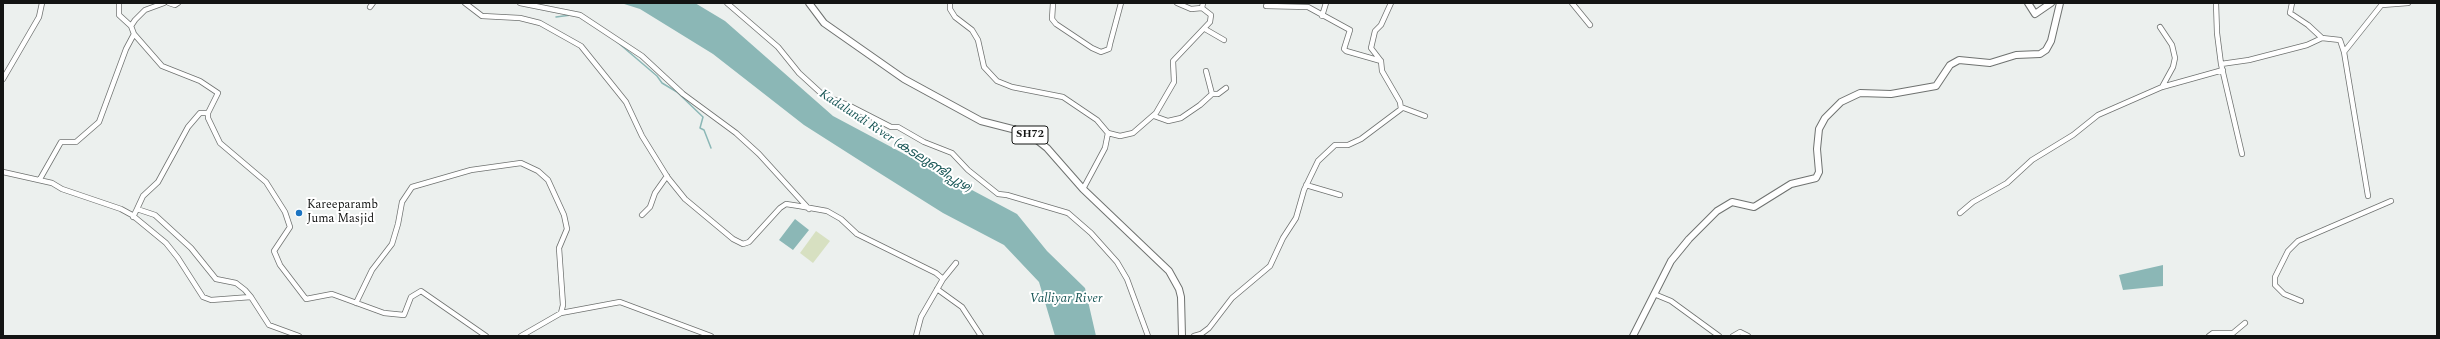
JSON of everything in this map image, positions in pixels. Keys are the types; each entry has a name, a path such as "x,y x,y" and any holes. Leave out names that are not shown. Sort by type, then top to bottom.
{"main road":[{"name":"SH72","path":"809,3 824,23 904,79 981,121 1028,133 1047,148 1083,189 1169,271 1179,289 1181,297 1182,336"},
{"path":"2028,3 2035,14 2051,3"},
{"path":"1633,336 1654,294 1679,250 1720,208 1732,202 1754,207 1791,184 1816,178 1819,172 1817,149 1819,129 1825,118 1841,102 1860,93 1890,94 1936,86 1950,65 1959,60 1990,63 2016,55 2040,54 2046,50 2051,41 2060,3"}],"street":[{"path":"3,79 39,17 42,3"},
{"path":"119,3 118,16 131,26 134,34 162,66 200,81 216,91 217,97 208,113"},
{"path":"131,26 145,10 164,3"},
{"path":"169,3 175,5 178,3"},
{"path":"370,7 373,3"},
{"path":"465,3 482,16 520,18 540,23 581,46 626,102 642,136 667,176 685,199 711,222 743,244 749,242 780,208 786,204 827,211 841,219 858,234 936,273 943,279"},
{"path":"520,3 580,15 642,56 683,94 755,150 780,175 789,188 800,196 809,209"},
{"path":"727,3 778,47 799,74 823,95 850,106 891,127 898,126 924,142 952,153 968,170 998,194 1007,195 1068,213 1091,233 1117,262 1126,279 1148,336"},
{"path":"950,3 950,9 955,16 972,30 978,40 984,67 997,81 1012,87 1063,98 1097,120 1108,133 1120,136 1133,134 1154,116 1174,82 1173,61 1210,22 1211,15 1202,8 1191,9 1177,3"},
{"path":"1053,3 1052,19 1056,24 1092,48 1101,52 1109,49 1121,3"},
{"path":"1202,8 1203,3"},
{"path":"1322,16 1326,3"},
{"path":"1391,3 1371,44 1373,52 1381,60 1382,71 1402,107 1425,116"},
{"path":"1572,3 1590,26"},
{"path":"2216,3 2217,33 2221,64 2242,154"},
{"path":"2292,3 2290,13 2308,25 2322,38"},
{"path":"2344,52 2382,4 2408,3"},
{"path":"1266,6 1308,7 1350,30 1344,49 1346,51 1381,60"},
{"path":"2160,27 2172,45 2175,58 2173,67 2162,87"},
{"path":"1205,29 1224,40"},
{"path":"40,179 61,142 76,142 99,122 126,49 134,34"},
{"path":"2221,64 2249,60 2307,45 2322,38 2340,40 2344,52 2368,196"},
{"path":"1960,213 1973,202 2007,183 2032,160 2073,135 2098,115 2162,87 2223,70"},
{"path":"1206,71 1212,94"},
{"path":"1154,116 1168,121 1181,118 1212,94 1218,94 1226,88"},
{"path":"1194,336 1201,334 1209,328 1232,298 1270,266 1283,238 1296,218 1306,185 1318,160 1330,149 1339,144 1352,144 1361,139 1386,122 1402,107"},
{"path":"133,217 143,196 158,182 188,127 200,113 208,113"},
{"path":"208,113 220,143 266,182 285,212 290,227"},
{"path":"1083,189 1105,148 1108,133"},
{"path":"356,303 372,270 392,244 398,224 402,202 412,187 471,170 521,163 538,171 548,180 564,215 567,229 559,248 563,305 561,314"},
{"path":"3,172 40,179 81,196 107,203 133,217 166,243 178,258 203,297 211,300 251,297"},
{"path":"642,215 650,207 655,193 667,176"},
{"path":"1306,185 1340,195"},
{"path":"2301,301 2284,294 2275,285 2275,277 2288,252 2298,241 2391,201"},
{"path":"137,209 154,215 161,220 191,248 216,279 236,283 245,290 269,325 300,336"},
{"path":"291,215 290,227 274,251 280,265 306,299 332,294 384,313 404,315 411,296 421,291 486,336"},
{"path":"916,336 921,317 943,279 956,263"},
{"path":"937,289 962,307 981,336"},
{"path":"1654,294 1671,301 1719,336"},
{"path":"521,336 561,314 620,302 708,336"},
{"path":"2209,336 2213,333 2233,333 2245,323"},
{"path":"1733,336 1740,332 1748,336"}],"green space":[{"path":"816,231 830,241 813,263 800,253"}],"water":[{"name":"Valliyar River","path":"621,3 695,3 725,21 833,116 1017,214 1047,251 1085,288 1096,336 1055,336 1039,282 1004,245 943,213 804,125 713,54 640,9"},
{"path":"795,219 809,230 793,250 779,240"},
{"path":"2163,265 2163,286 2123,290 2119,275"}],"waterway":[{"path":"556,17 571,15"},
{"path":"616,41 657,76 662,83 677,92 703,117 700,128 704,130 711,148"}],"place":[{"name":"Kareeparamb Juma Masjid","path":"299,213"}],"water label":[{"name":"Kadalundi River (കടലുണ്ടിപ്പുഴ)","path":"895,142"}]}
